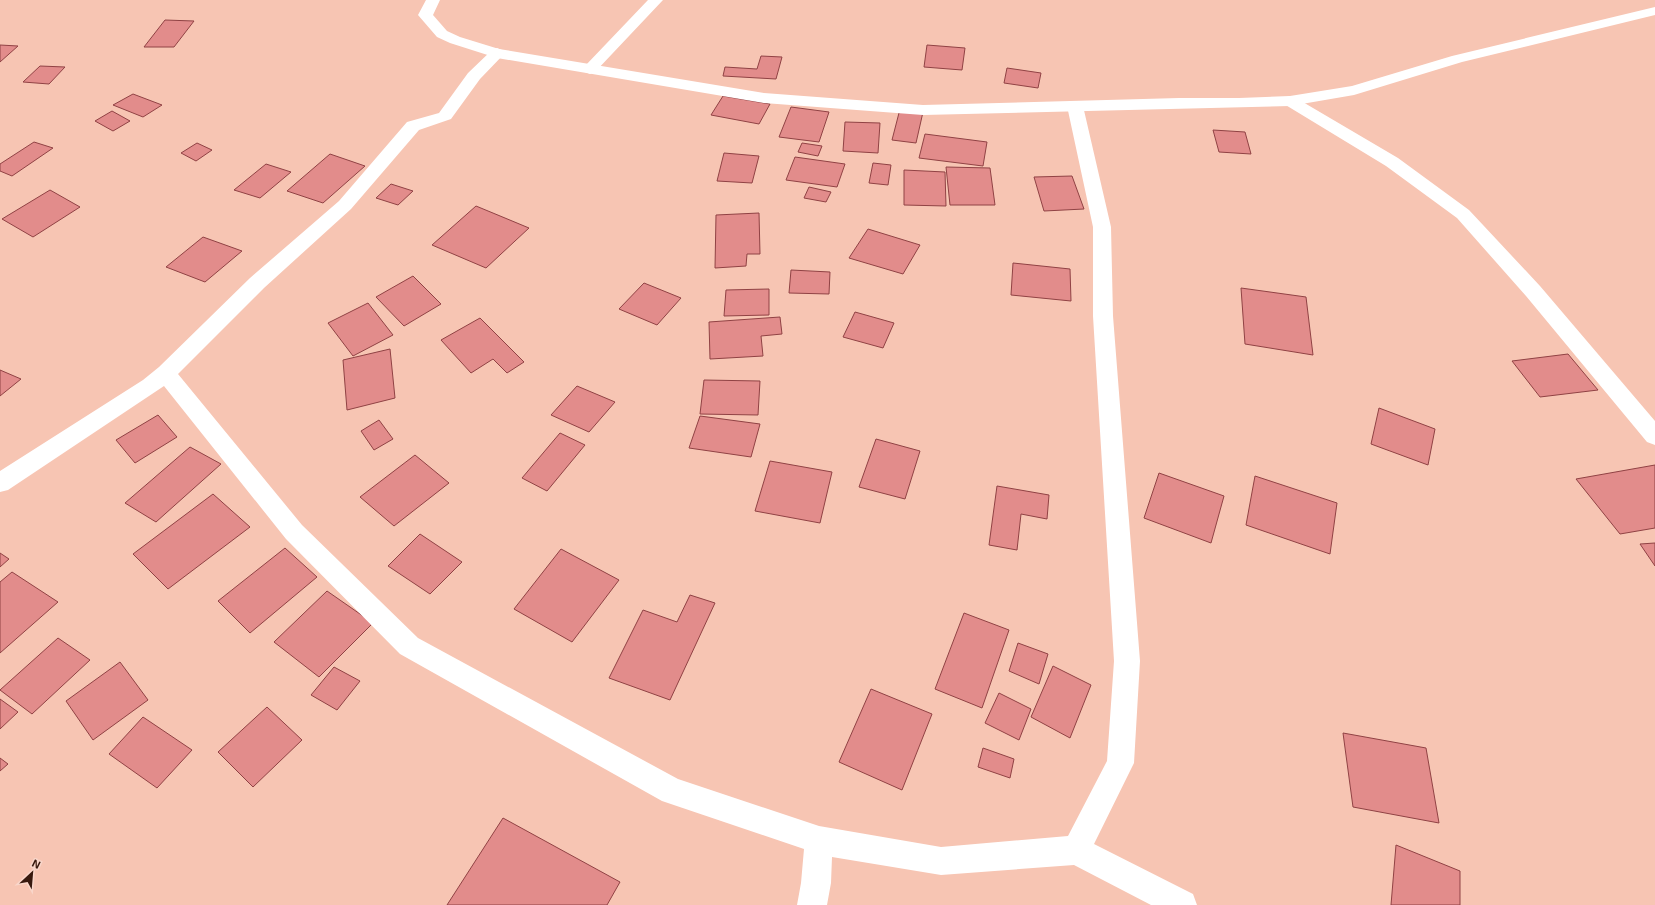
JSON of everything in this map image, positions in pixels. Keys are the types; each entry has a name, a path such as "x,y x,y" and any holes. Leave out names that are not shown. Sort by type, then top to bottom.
{"street":[{"path":"433,0 425,15 442,34 455,40 497,53 764,98 923,110 1290,101 1354,90 1457,59 1655,11"},
{"path":"590,69 647,4"},
{"path":"0,483 150,386 166,373 257,283 345,205 413,126 445,116 474,76 497,53"},
{"path":"1290,101 1392,162 1463,214 1533,291 1655,436"},
{"path":"1075,106 1102,227 1103,316 1127,661 1120,763 1076,850"},
{"path":"166,373 294,532 409,646 672,791 819,840 941,861 1076,850 1182,905"},
{"path":"812,905 816,883 819,840"}],"building":[{"path":"165,20 194,21 174,47 144,47"},
{"path":"0,45 18,46 0,62"},
{"path":"927,45 965,48 962,70 924,67"},
{"path":"761,56 782,57 776,79 723,76 725,67 757,69"},
{"path":"40,66 65,67 49,84 23,82"},
{"path":"1007,68 1041,73 1038,88 1004,83"},
{"path":"133,94 162,105 143,117 113,105"},
{"path":"723,96 770,104 759,124 711,115"},
{"path":"791,107 829,112 819,142 779,137"},
{"path":"900,109 923,112 916,143 892,140"},
{"path":"112,111 130,121 113,131 95,121"},
{"path":"845,122 880,123 878,153 843,151"},
{"path":"1213,130 1245,132 1251,154 1219,152"},
{"path":"925,134 987,142 983,166 919,158"},
{"path":"34,142 53,148 12,176 0,171 0,164"},
{"path":"197,143 212,150 196,161 181,153"},
{"path":"802,143 822,146 818,156 798,152"},
{"path":"724,153 759,156 752,183 717,181"},
{"path":"330,154 365,166 323,203 287,191"},
{"path":"795,157 845,164 837,187 786,180"},
{"path":"873,163 891,165 888,185 869,183"},
{"path":"266,164 291,172 260,198 234,190"},
{"path":"946,167 990,168 995,205 950,205"},
{"path":"904,170 945,172 946,206 904,205"},
{"path":"1072,176 1084,209 1044,211 1034,177"},
{"path":"391,184 413,191 398,205 376,198"},
{"path":"809,187 831,192 826,202 804,198"},
{"path":"50,190 80,207 33,237 2,219"},
{"path":"476,206 529,228 486,268 432,245"},
{"path":"759,213 760,254 747,254 746,266 715,268 716,215"},
{"path":"868,229 920,245 903,274 849,258"},
{"path":"203,237 242,251 205,282 166,267"},
{"path":"1013,263 1070,269 1071,301 1011,295"},
{"path":"791,270 830,272 829,294 789,293"},
{"path":"413,276 441,304 404,326 376,297"},
{"path":"644,283 681,298 657,325 619,309"},
{"path":"1241,288 1306,297 1313,355 1245,344"},
{"path":"769,289 769,315 724,316 726,290"},
{"path":"368,303 393,335 353,356 328,323"},
{"path":"855,312 894,323 883,348 843,337"},
{"path":"780,317 782,334 761,336 763,356 710,359 709,322"},
{"path":"480,318 524,362 507,373 493,359 471,373 441,340"},
{"path":"390,349 395,398 347,410 343,360"},
{"path":"1568,354 1598,390 1540,397 1512,361"},
{"path":"0,370 21,379 0,396"},
{"path":"704,380 760,381 758,415 700,414"},
{"path":"577,386 615,402 589,432 551,415"},
{"path":"1379,408 1435,429 1428,465 1371,444"},
{"path":"158,415 177,437 135,463 116,440"},
{"path":"700,416 760,424 751,457 689,448"},
{"path":"379,420 393,439 374,450 361,431"},
{"path":"560,433 585,445 547,491 522,478"},
{"path":"876,439 920,451 905,499 859,487"},
{"path":"190,447 221,464 156,522 125,503"},
{"path":"415,455 449,483 394,526 360,497"},
{"path":"770,461 832,472 820,523 755,511"},
{"path":"1655,465 1655,528 1620,534 1576,479"},
{"path":"1159,473 1224,496 1211,543 1144,518"},
{"path":"1255,476 1337,503 1330,554 1246,525"},
{"path":"997,486 1049,495 1047,519 1021,514 1017,550 989,545"},
{"path":"213,494 250,527 168,589 133,554"},
{"path":"420,534 462,562 430,594 388,566"},
{"path":"1655,543 1655,566 1640,544"},
{"path":"285,548 317,577 250,633 218,601"},
{"path":"561,549 619,580 572,642 514,609"},
{"path":"0,553 9,559 0,567"},
{"path":"12,572 58,602 0,653 0,582"},
{"path":"327,591 373,623 319,677 274,642"},
{"path":"690,595 715,603 670,700 609,678 643,610 677,622"},
{"path":"964,613 1009,630 982,708 935,689"},
{"path":"58,638 90,660 32,714 0,690"},
{"path":"1018,643 1048,654 1039,684 1009,671"},
{"path":"120,662 148,700 93,740 66,701"},
{"path":"1053,666 1091,685 1070,738 1031,717"},
{"path":"334,667 360,681 337,710 311,695"},
{"path":"871,689 932,714 902,790 839,762"},
{"path":"999,693 1031,709 1019,740 985,723"},
{"path":"0,699 18,712 0,729"},
{"path":"267,707 302,740 253,787 218,752"},
{"path":"143,717 192,750 157,788 109,754"},
{"path":"1343,733 1426,748 1439,823 1353,807"},
{"path":"983,748 1014,759 1010,778 978,767"},
{"path":"0,758 8,764 0,771"},
{"path":"503,818 620,882 607,905 447,905"},
{"path":"1396,845 1460,871 1460,905 1391,905"}]}
